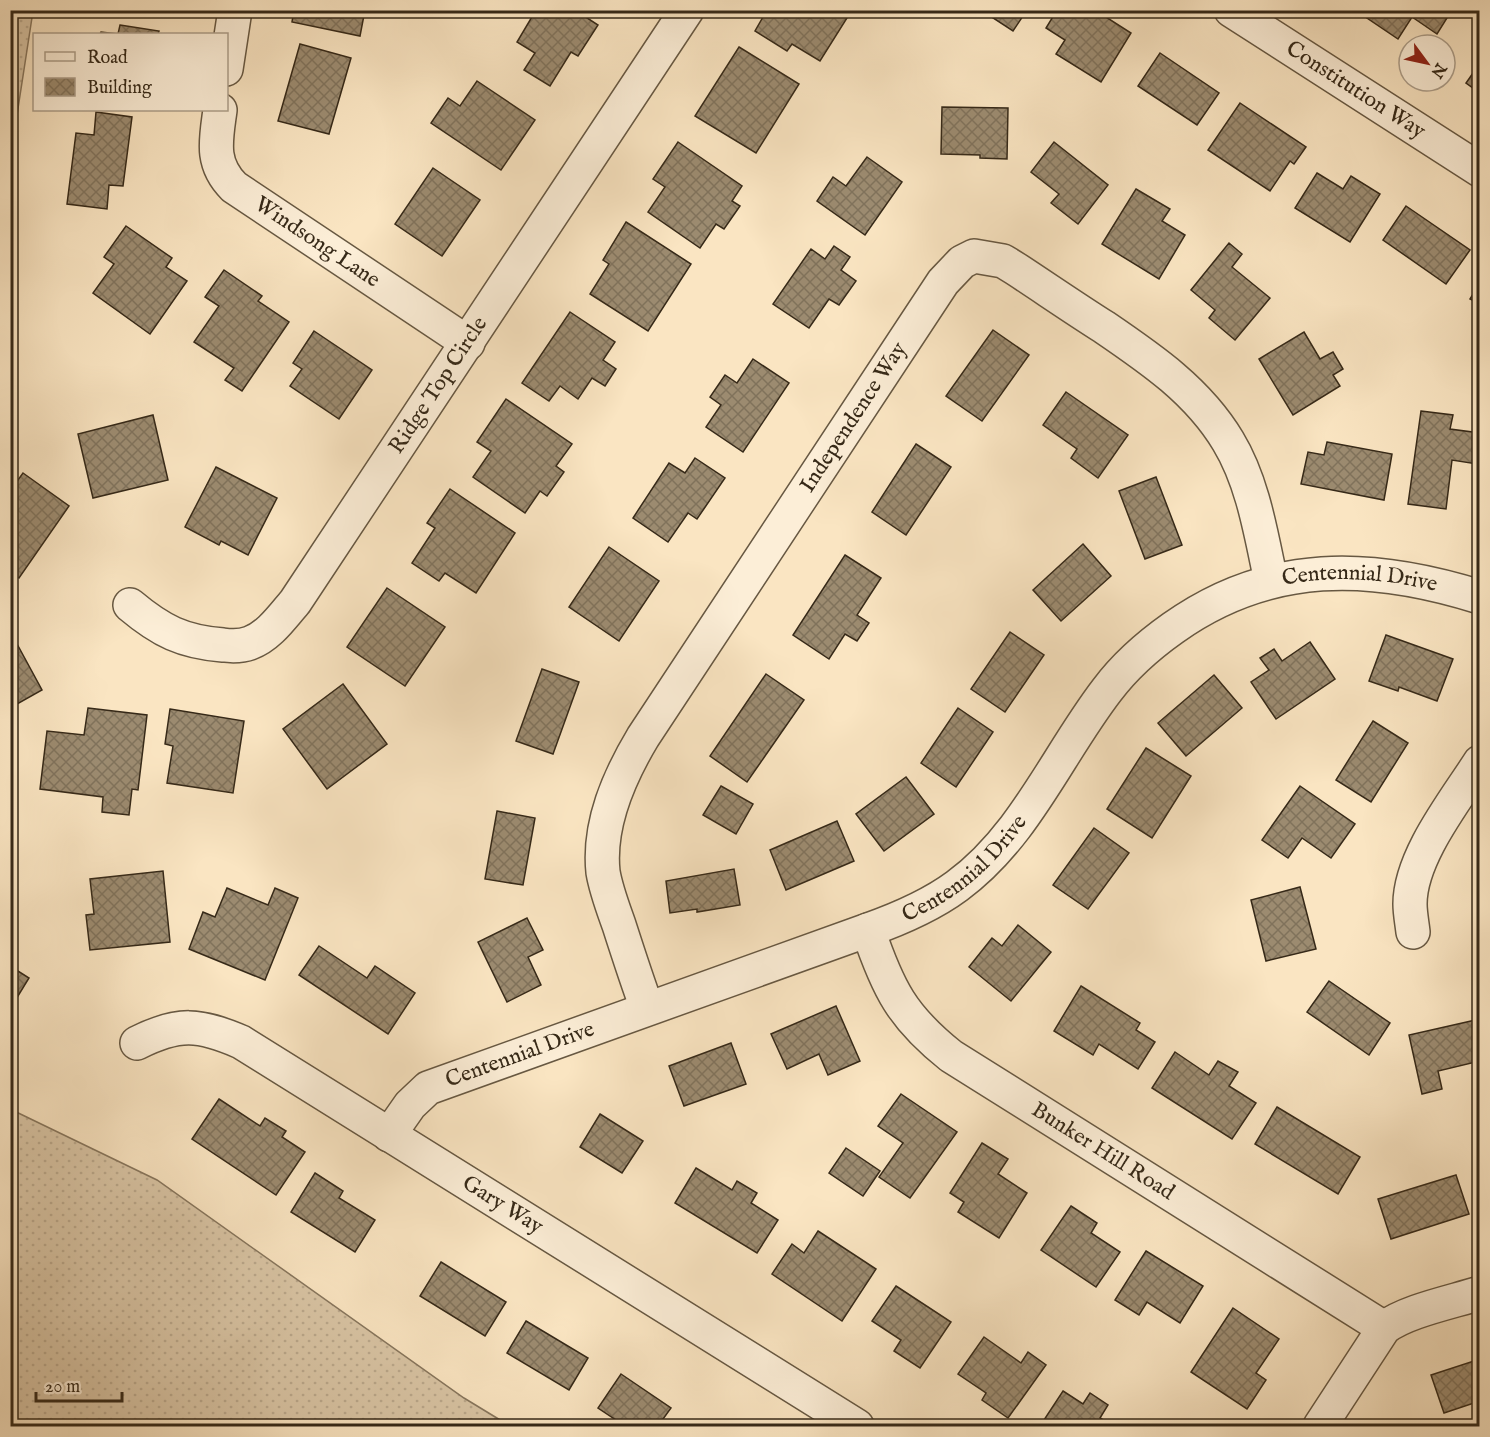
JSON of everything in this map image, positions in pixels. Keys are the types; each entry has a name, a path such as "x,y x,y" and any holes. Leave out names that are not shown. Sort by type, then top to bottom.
{"street":[{"path":"228,56 235,10"},
{"name":"Ridge Top Circle","path":"130,605 150,622 174,635 197,643 234,646 250,643 271,630 295,603 687,10"},
{"name":"Constitution Way","path":"1231,10 1479,170"},
{"name":"Windsong Lane","path":"220,111 217,135 220,170 234,187 468,343"},
{"name":"Independence Way","path":"647,1008 603,873 603,843 606,827 622,774 643,736 943,282 962,262 974,256 1003,261 1016,268 1134,348 1198,399 1229,443 1241,469 1259,525 1271,581"},
{"name":"Centennial Drive","path":"389,1135 410,1105 428,1088 868,930 917,910 937,899 975,872 992,855 1021,819 1120,674 1151,645 1199,610 1234,593 1271,581 1305,575 1362,573 1419,580 1479,597"},
{"path":"1413,932 1410,903 1415,874 1426,846 1479,762"},
{"name":"Bunker Hill Road","path":"868,930 880,966 893,994 909,1018 951,1056 1384,1328"},
{"name":"Gary Way","path":"137,1043 161,1031 189,1027 216,1031 241,1042 857,1426"},
{"path":"1320,1426 1384,1328 1407,1316 1479,1293"}],"shaded area":[{"path":"10,11 33,11 11,154"},
{"path":"10,1109 157,1180 464,1398 510,1426 11,1426"}],"building":[{"path":"294,10 365,10 360,36 292,22"},
{"path":"536,10 575,10 598,25 578,56 571,52 550,86 524,70 535,53 517,42"},
{"path":"767,10 852,10 820,61 792,44 787,51 755,31"},
{"path":"989,10 1027,10 1013,31 987,14"},
{"path":"1057,10 1095,10 1131,33 1101,82 1056,54 1065,40 1046,28"},
{"path":"1368,10 1452,10 1438,33 1412,17 1402,33 1397,33 1397,38 1364,16"},
{"path":"120,25 159,31 158,33 118,33"},
{"path":"300,44 351,58 329,134 278,121"},
{"path":"739,47 799,84 756,153 695,116"},
{"path":"1160,53 1219,93 1197,125 1138,86"},
{"path":"1480,63 1480,93 1466,83"},
{"path":"477,81 535,120 501,170 431,123 448,98 460,106"},
{"path":"1240,103 1306,147 1294,164 1290,161 1270,191 1208,150"},
{"path":"942,107 1008,108 1007,159 980,158 980,155 941,154"},
{"path":"96,112 132,117 123,186 109,185 107,209 67,204 76,133 94,135"},
{"path":"678,142 742,186 732,201 740,206 724,229 716,224 700,248 648,212 665,187 653,179"},
{"path":"1054,142 1108,185 1078,224 1051,203 1059,194 1031,172"},
{"path":"867,157 902,182 865,235 817,201 833,177 846,186"},
{"path":"433,168 480,200 442,256 395,224"},
{"path":"1317,173 1343,189 1351,176 1380,194 1350,242 1295,208"},
{"path":"1136,189 1170,209 1162,221 1185,235 1159,279 1102,244"},
{"path":"1406,206 1470,250 1446,284 1383,240"},
{"path":"626,222 691,264 648,331 590,294 609,264 603,260"},
{"path":"126,226 172,258 166,267 187,281 150,334 93,293 114,264 104,257"},
{"path":"1229,243 1242,254 1232,267 1270,298 1235,340 1209,318 1215,310 1191,290"},
{"path":"834,246 850,257 841,270 856,281 839,305 829,299 809,328 773,304 811,249 825,259"},
{"path":"224,270 262,296 258,301 289,322 242,391 225,380 234,368 194,342 219,306 205,297"},
{"path":"1480,283 1480,304 1470,299"},
{"path":"570,312 615,342 603,360 616,369 605,386 592,378 578,399 560,386 549,401 522,383"},
{"path":"993,330 1029,355 982,421 946,396"},
{"path":"314,331 372,370 339,419 290,386 302,369 293,363"},
{"path":"1304,332 1320,359 1333,352 1343,369 1333,375 1340,386 1293,415 1259,359"},
{"path":"753,359 789,383 743,452 706,427 721,405 710,397 725,375 737,383"},
{"path":"1066,392 1128,435 1098,478 1071,458 1077,449 1043,425"},
{"path":"506,399 572,444 556,466 564,472 547,496 540,491 525,513 473,477 491,451 477,442"},
{"path":"1421,411 1453,415 1450,429 1480,433 1477,464 1452,460 1446,509 1408,504"},
{"path":"153,415 168,480 93,498 78,434"},
{"path":"1327,442 1392,454 1384,500 1301,484 1308,452 1324,455"},
{"path":"916,444 951,467 906,535 872,512"},
{"path":"695,458 725,478 697,519 688,513 668,542 633,518 669,463 685,473"},
{"path":"216,467 277,498 248,555 221,541 219,545 185,527"},
{"path":"23,473 69,506 19,578 10,572 10,491"},
{"path":"1156,477 1182,545 1145,559 1119,491"},
{"path":"450,489 515,533 476,593 445,573 439,581 412,563 435,528 427,523"},
{"path":"1083,544 1111,576 1061,621 1033,590"},
{"path":"609,547 659,581 619,641 569,607"},
{"path":"845,555 881,578 857,615 869,623 857,641 845,634 829,659 793,635"},
{"path":"387,588 445,627 405,686 347,647"},
{"path":"10,631 42,690 10,708"},
{"path":"1010,632 1044,655 1005,712 971,689"},
{"path":"1386,635 1453,659 1437,701 1399,687 1398,691 1369,681"},
{"path":"1310,642 1335,679 1276,719 1251,682 1269,670 1260,658 1274,649 1282,661"},
{"path":"542,669 579,682 553,754 516,741"},
{"path":"766,674 804,700 747,782 710,756"},
{"path":"1214,675 1242,708 1186,756 1158,723"},
{"path":"343,684 387,744 327,789 283,729"},
{"path":"88,708 147,715 138,790 132,789 129,815 102,812 103,797 40,789 47,731 84,735"},
{"path":"958,708 993,732 956,787 921,763"},
{"path":"170,709 244,721 233,793 167,783 173,746 165,744"},
{"path":"1373,721 1408,743 1371,802 1336,780"},
{"path":"1146,748 1191,776 1152,838 1107,809"},
{"path":"906,777 934,814 884,851 856,814"},
{"path":"721,786 753,804 736,834 703,815"},
{"path":"1300,786 1355,824 1331,858 1302,838 1288,858 1262,840"},
{"path":"497,811 535,818 523,885 485,879"},
{"path":"837,821 854,861 786,890 770,850"},
{"path":"1094,828 1129,853 1088,909 1053,885"},
{"path":"734,869 740,905 697,912 697,909 670,913 666,881"},
{"path":"163,871 170,942 90,950 86,915 94,914 90,879"},
{"path":"1300,887 1316,949 1266,961 1251,900"},
{"path":"227,888 268,905 275,888 298,898 265,980 189,949 203,912 215,917"},
{"path":"527,918 543,950 528,957 541,985 507,1002 478,942"},
{"path":"1018,925 1051,952 1011,1001 969,967 992,938 1002,946"},
{"path":"319,946 367,978 375,966 415,993 388,1034 299,975"},
{"path":"10,966 29,978 10,1009"},
{"path":"1329,981 1390,1023 1369,1055 1307,1012"},
{"path":"1081,986 1140,1023 1136,1030 1155,1042 1138,1069 1099,1044 1093,1055 1054,1031"},
{"path":"836,1006 860,1061 828,1075 819,1054 787,1069 771,1034"},
{"path":"1480,1019 1480,1061 1438,1071 1442,1089 1422,1094 1409,1035"},
{"path":"731,1043 746,1084 684,1106 669,1066"},
{"path":"1175,1052 1209,1075 1218,1061 1238,1072 1229,1086 1256,1103 1232,1139 1152,1088"},
{"path":"901,1094 957,1132 910,1198 879,1177 903,1143 878,1126"},
{"path":"219,1099 260,1126 265,1118 286,1131 282,1137 305,1152 276,1195 192,1139"},
{"path":"1277,1107 1360,1157 1338,1194 1255,1144"},
{"path":"600,1114 643,1141 622,1173 580,1147"},
{"path":"982,1143 1008,1159 998,1174 1027,1193 999,1238 958,1212 964,1202 950,1193"},
{"path":"846,1148 880,1171 863,1196 829,1173"},
{"path":"696,1168 732,1190 737,1181 757,1193 751,1203 778,1220 757,1253 675,1203"},
{"path":"315,1173 343,1191 339,1198 375,1220 355,1252 291,1212"},
{"path":"1456,1175 1469,1214 1391,1239 1378,1199"},
{"path":"1071,1206 1097,1223 1091,1233 1120,1252 1096,1287 1041,1250"},
{"path":"818,1231 876,1269 842,1321 772,1274 792,1244 804,1253"},
{"path":"1146,1251 1203,1286 1180,1323 1147,1302 1139,1315 1115,1300"},
{"path":"441,1262 506,1302 485,1336 420,1296"},
{"path":"896,1286 951,1322 920,1368 894,1351 901,1340 872,1321"},
{"path":"1233,1308 1279,1339 1256,1373 1266,1380 1247,1409 1191,1372"},
{"path":"526,1321 588,1358 569,1390 507,1353"},
{"path":"984,1337 1021,1363 1028,1352 1046,1365 1008,1418 982,1400 986,1393 958,1374"},
{"path":"1480,1359 1480,1401 1444,1413 1431,1375"},
{"path":"621,1374 671,1408 658,1426 625,1426 598,1408"},
{"path":"1063,1391 1083,1404 1090,1393 1108,1405 1100,1418 1114,1426 1040,1426"}]}
